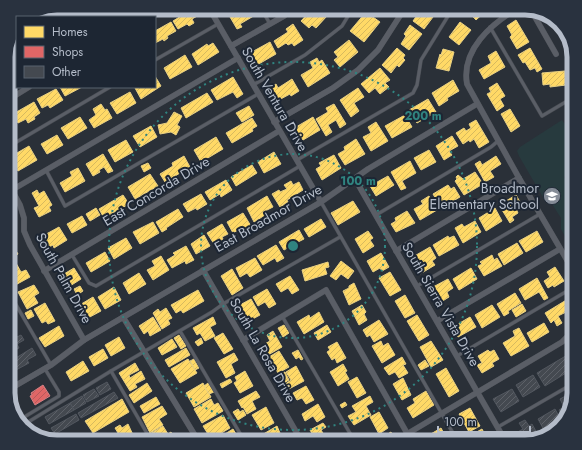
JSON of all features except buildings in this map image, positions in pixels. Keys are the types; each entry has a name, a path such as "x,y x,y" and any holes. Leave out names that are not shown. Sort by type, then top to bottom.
{"street":[{"name":"South Ventura Drive","path":"213,15 320,202"},
{"path":"231,46 285,15"},
{"path":"274,122 333,88 358,70 378,50 400,15"},
{"path":"506,15 490,27 483,35 468,62 465,74 467,84 567,260"},
{"path":"535,16 556,54"},
{"path":"15,188 238,58"},
{"path":"15,96 28,88"},
{"name":"East Broadmor Drive","path":"15,386 48,367 84,340 320,202 368,169 478,104"},
{"name":"East Concorda Drive","path":"44,271 280,131"},
{"path":"396,251 519,178"},
{"name":"South Sierra Vista Drive","path":"355,179 502,435"},
{"name":"South Palm Drive","path":"15,196 24,218 24,231 30,246 84,340"},
{"path":"437,321 560,249"},
{"name":"South La Rosa Drive","path":"203,270 298,435"},
{"path":"243,340 326,290 407,434 567,338"},
{"path":"123,317 180,408 195,435"}],"lane":[{"path":"265,15 270,24"},
{"path":"253,85 305,55 342,26 349,15"},
{"path":"72,254 89,283 96,286 413,93 422,60 449,15"},
{"path":"156,59 218,24"},
{"path":"490,27 542,116 567,100"},
{"path":"15,143 108,88"},
{"path":"46,170 65,206 258,94"},
{"path":"376,215 492,147 498,141"},
{"path":"320,202 454,435"},
{"path":"417,286 540,214"},
{"path":"27,423 223,304 340,237"},
{"path":"457,356 567,291"},
{"path":"15,304 60,392 59,396 26,422"},
{"path":"282,316 351,435"},
{"path":"180,331 241,435"},
{"path":"111,371 148,435"},
{"path":"498,427 567,387"}],"green space":[{"path":"562,120 567,127 567,175 564,177 567,182 567,240 561,229 561,218 552,204 544,199 519,156 517,151 520,147"}],"place":[{"name":"Broadmor Elementary School","path":"552,196"}]}
